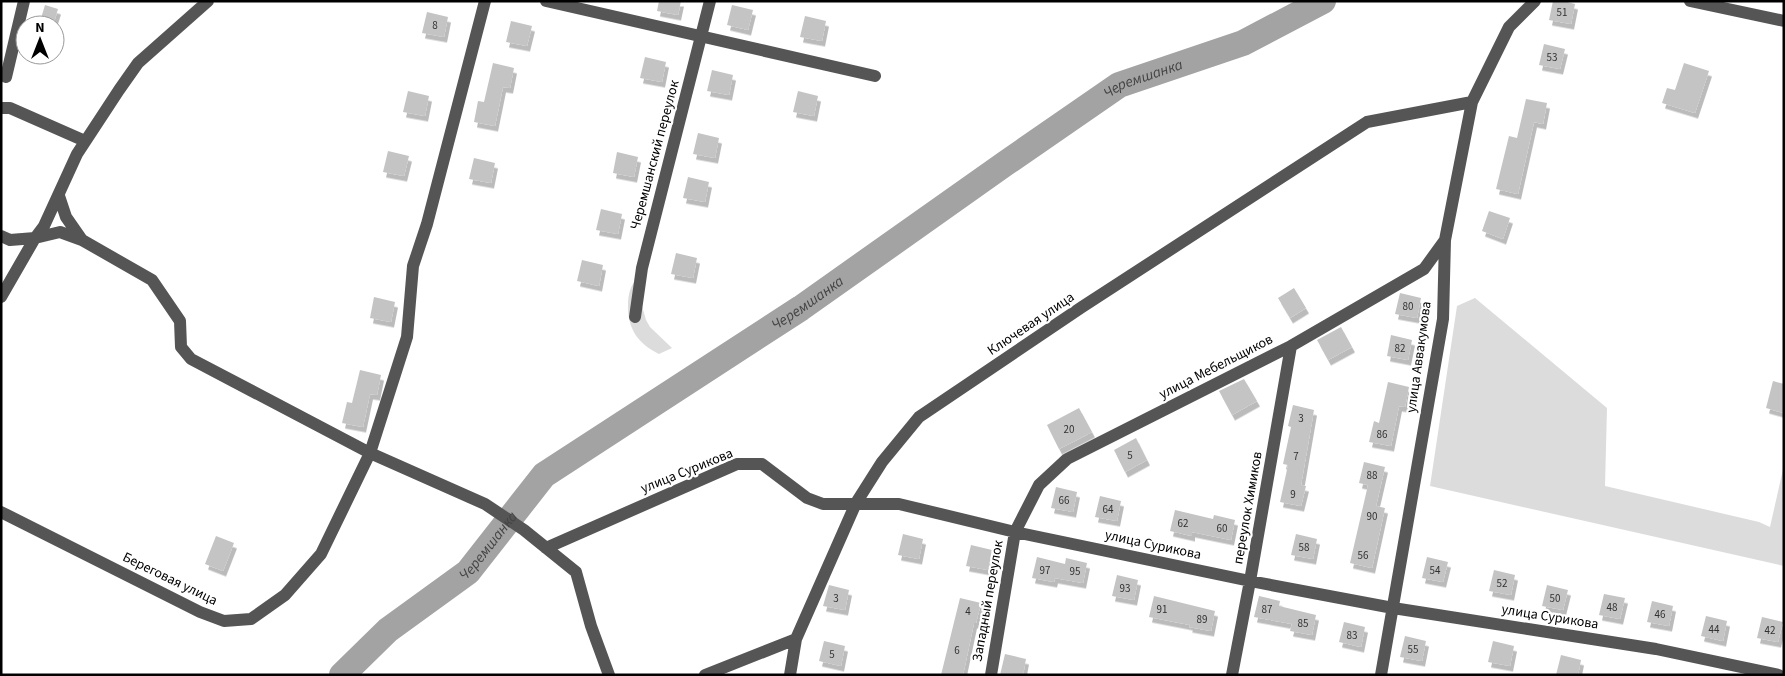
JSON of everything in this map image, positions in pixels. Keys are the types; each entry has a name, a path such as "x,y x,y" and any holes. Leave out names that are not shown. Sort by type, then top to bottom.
{"street":[{"path":"6,77 24,1"},
{"path":"1,297 44,226 77,154 138,63 208,1"},
{"name":"Береговая улица","path":"1,512 200,612 224,621 251,619 285,595 321,554 370,453 407,337 413,266 426,224 484,1"},
{"path":"546,1 875,76"},
{"name":"Черемшанский переулок","path":"635,317 642,268 710,1"},
{"name":"улица Аввакумова","path":"1380,675 1442,319 1445,240 1472,102 1509,27 1535,1"},
{"path":"1690,1 1735,6 1784,21"},
{"name":"Ключевая улица","path":"790,675 796,639 856,503 882,462 919,417 1082,307 1367,122 1472,102"},
{"path":"1,108 10,108 85,141"},
{"path":"59,196 66,216 82,240"},
{"path":"1,236 10,240 35,238 60,232 82,240 152,280 180,321 180,347 191,359 370,453 485,504 509,520 576,572 609,675"},
{"name":"улица Мебельщиков","path":"1015,532 1038,485 1067,459 1292,346 1424,269 1445,240"},
{"name":"переулок Химиков","path":"1232,675 1292,346"},
{"name":"улица Сурикова","path":"546,548 737,464 762,464 808,498 823,504 899,504 1015,532 1250,581 1393,608 1656,649 1779,675"},
{"name":"Западный переулок","path":"991,675 1015,532"},
{"path":"705,675 796,639"}],"shaded area":[{"path":"635,281 646,320 650,327 672,348 659,354 640,341 630,323 629,296"},
{"path":"1475,298 1607,408 1605,486 1759,522 1770,527 1784,465 1784,566 1430,486 1457,306"}],"building":[{"path":"659,1 681,1 678,15 657,11"},
{"path":"1553,1 1575,4 1571,24 1549,20"},
{"path":"45,5 58,9 56,15 42,15"},
{"path":"732,5 753,10 748,30 727,25"},
{"path":"427,12 448,17 444,37 422,33"},
{"path":"805,16 826,21 822,41 800,37"},
{"path":"511,21 532,26 527,46 506,42"},
{"path":"1544,44 1565,49 1560,69 1539,65"},
{"path":"645,57 666,62 662,82 640,78"},
{"path":"493,63 514,68 510,88 503,87 495,126 474,122 478,101 484,102"},
{"path":"1684,63 1709,71 1695,113 1662,103 1667,88 1675,90"},
{"path":"712,70 733,75 729,95 707,91"},
{"path":"408,91 429,96 425,116 403,112"},
{"path":"798,91 818,96 814,116 793,112"},
{"path":"1526,99 1547,103 1543,124 1534,122 1518,194 1496,189 1509,136 1517,138"},
{"path":"698,133 719,138 715,158 693,154"},
{"path":"388,151 409,156 404,176 383,172"},
{"path":"617,152 638,157 634,177 613,173"},
{"path":"474,158 495,163 491,183 469,179"},
{"path":"688,177 709,182 705,202 683,198"},
{"path":"601,209 622,214 618,234 596,230"},
{"path":"1489,211 1510,218 1503,239 1482,231"},
{"path":"676,253 697,258 693,278 671,274"},
{"path":"582,260 603,265 599,286 577,281"},
{"path":"1294,288 1306,308 1290,318 1278,298"},
{"path":"1400,293 1421,298 1417,318 1395,314"},
{"path":"374,297 395,302 391,322 370,318"},
{"path":"1341,327 1352,347 1328,360 1317,340"},
{"path":"1391,335 1412,340 1408,360 1387,356"},
{"path":"360,370 381,375 377,395 370,394 363,427 342,423 347,402 352,403"},
{"path":"1244,379 1257,401 1232,415 1219,391"},
{"path":"1773,381 1784,384 1784,413 1766,408"},
{"path":"1388,382 1409,387 1405,407 1399,406 1391,446 1369,442 1374,421 1379,423"},
{"path":"1293,405 1314,410 1301,485 1306,486 1301,506 1280,502 1288,465 1283,464 1291,427 1288,426"},
{"path":"1079,408 1092,432 1059,449 1047,425"},
{"path":"1136,438 1147,460 1125,472 1114,450"},
{"path":"1364,462 1385,467 1376,506 1385,508 1372,568 1350,563 1368,485 1359,483"},
{"path":"1056,487 1077,492 1073,512 1051,508"},
{"path":"1100,496 1121,501 1117,521 1095,517"},
{"path":"1175,510 1213,519 1214,515 1235,520 1231,540 1192,532 1192,536 1170,531"},
{"path":"903,534 923,539 919,559 898,555"},
{"path":"1296,534 1317,539 1313,559 1291,555"},
{"path":"216,536 234,543 223,571 205,564"},
{"path":"971,545 992,550 988,570 966,566"},
{"path":"1037,557 1065,564 1066,558 1087,563 1083,583 1055,578 1054,582 1032,578"},
{"path":"1427,557 1448,562 1443,582 1422,578"},
{"path":"1494,570 1515,575 1511,595 1489,591"},
{"path":"1117,575 1138,580 1134,600 1112,596"},
{"path":"829,585 849,590 845,610 823,606"},
{"path":"1547,585 1568,590 1563,610 1542,606"},
{"path":"1604,594 1625,598 1620,619 1599,615"},
{"path":"1154,596 1215,611 1211,631 1149,617"},
{"path":"1259,596 1280,601 1279,606 1316,615 1312,635 1290,631 1292,624 1254,617"},
{"path":"960,598 981,603 976,623 974,623 963,675 941,675"},
{"path":"1652,601 1673,606 1669,626 1647,622"},
{"path":"1706,616 1727,621 1723,641 1701,636"},
{"path":"1762,617 1783,622 1778,642 1757,638"},
{"path":"1344,622 1365,627 1361,647 1339,642"},
{"path":"1405,636 1426,641 1422,661 1400,657"},
{"path":"824,641 845,646 841,666 819,661"},
{"path":"1493,641 1514,646 1510,666 1488,662"},
{"path":"1005,654 1026,659 1023,675 1000,675"},
{"path":"1561,655 1581,660 1578,675 1556,675"}],"waterway":[{"name":"Черемшанка","path":"342,675 388,630 468,572 544,475 801,308 1119,85 1243,43 1323,1"}]}
